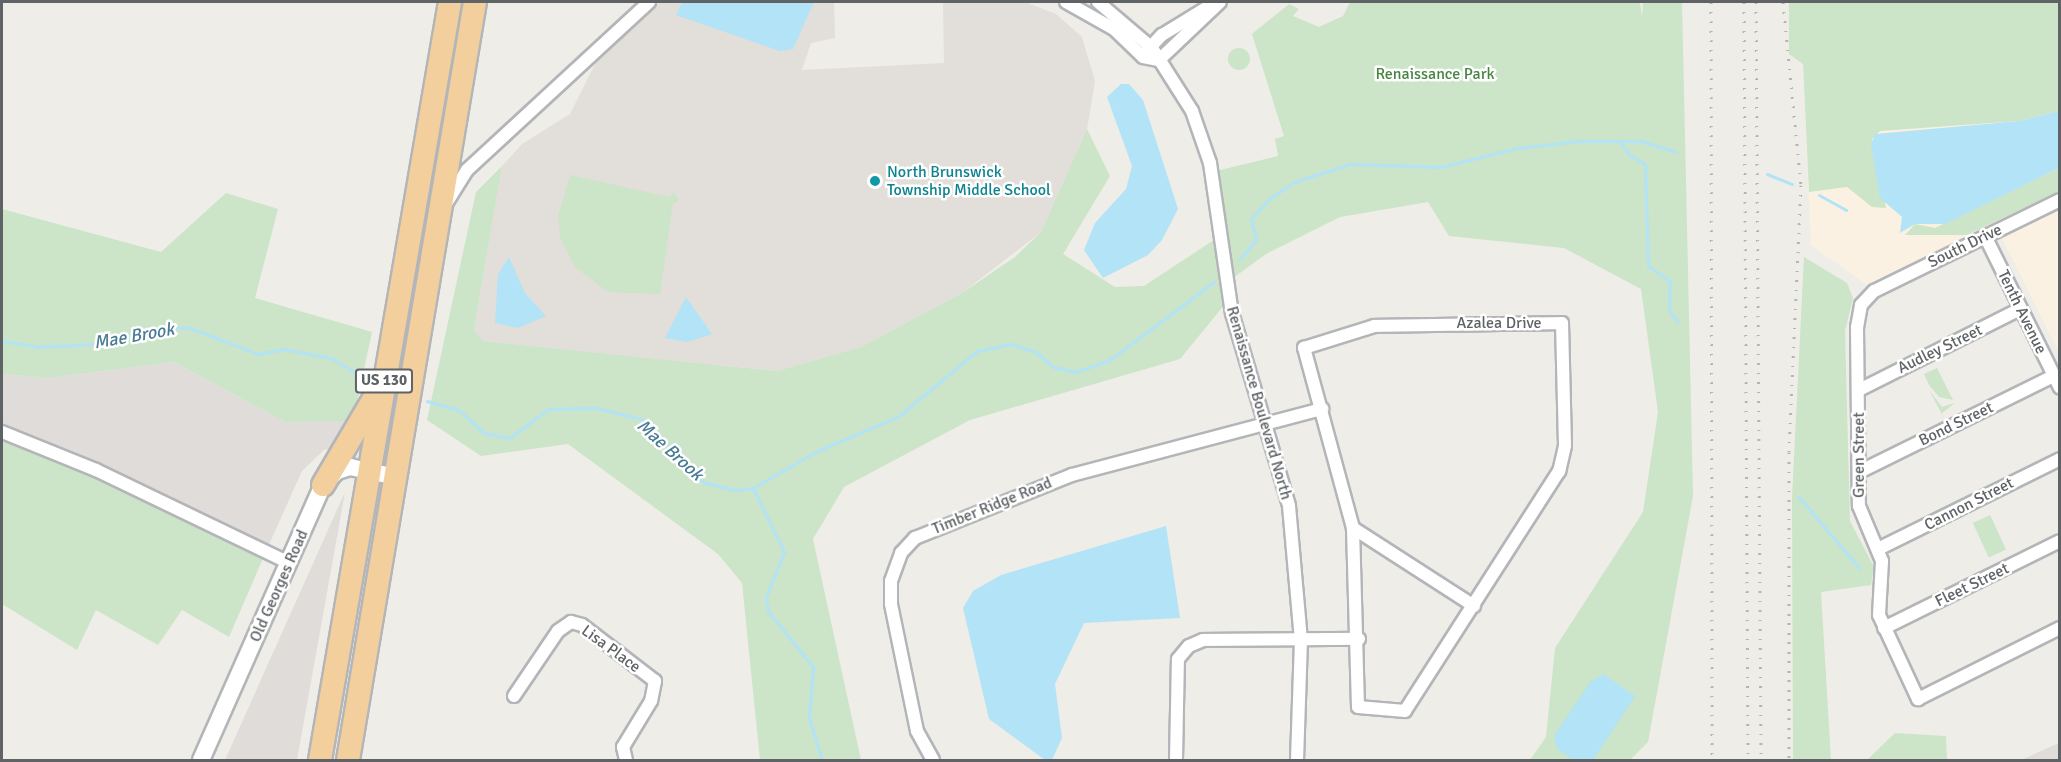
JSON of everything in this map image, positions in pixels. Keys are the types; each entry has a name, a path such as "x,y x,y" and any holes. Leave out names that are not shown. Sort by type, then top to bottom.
{"highway":[{"name":"US 130","path":"320,760 450,2"},
{"name":"US 130","path":"348,760 475,2"},
{"path":"324,485 385,378"}],"street":[{"path":"438,216 467,170 649,2"},
{"name":"Renaissance Boulevard North","path":"1066,2 1114,29 1159,60 1192,111 1210,163 1232,313 1288,506 1301,640 1297,760"},
{"name":"Renaissance Boulevard North","path":"1098,2 1146,51"},
{"path":"1146,51 1218,2"},
{"path":"1159,60 1218,2"},
{"name":"South Drive","path":"1870,294 2060,200"},
{"name":"Tenth Avenue","path":"1985,236 2060,388"},
{"name":"Green Street","path":"1870,294 1857,320 1860,512 1883,565 1877,602 1884,628 1918,699 2060,628"},
{"name":"Audley Street","path":"1858,390 2020,309"},
{"name":"Azalea Drive","path":"1562,323 1565,446 1559,471 1405,711 1358,707 1359,639 1353,528 1304,348 1374,326 1562,323"},
{"name":"Bond Street","path":"1859,472 2054,376"},
{"path":"1264,428 1322,410"},
{"name":"Timber Ridge Road","path":"933,760 917,731 891,604 891,581 902,553 915,538 1072,475 1264,428"},
{"path":"2,432 96,470 289,563"},
{"name":"Cannon Street","path":"1878,549 2060,459"},
{"path":"324,485 337,471 369,471 396,477"},
{"name":"Old Georges Road","path":"201,760 324,485"},
{"path":"1353,528 1474,606"},
{"name":"Fleet Street","path":"1884,628 2060,541"},
{"name":"Lisa Place","path":"514,696 558,631 571,622 582,625 655,681 651,701 623,747 626,760"},
{"path":"1176,760 1178,659 1189,646 1203,640 1359,639"}],"shaded area":[{"path":"660,2 834,2 835,38 811,43 802,70 944,63 943,2 1025,2 1056,14 1082,37 1095,81 1087,129 1041,232 962,293 861,347 777,371 483,341 474,330 502,166 522,144 570,114 595,64"},
{"path":"1803,64 2059,72 2059,352 1994,222 1867,285 1811,245"},
{"path":"174,362 285,422 357,420 353,446 324,450 302,471 267,549 26,447 2,422 2,374 48,378"},
{"path":"345,492 297,760 225,760"},
{"path":"2059,743 2059,760 2021,760"}],"green space":[{"name":"Renaissance Park","path":"1350,2 1640,2 1642,18 1643,2 1682,2 1693,496 1648,742 1630,760 1530,760 1546,737 1555,648 1643,512 1658,412 1641,289 1564,248 1449,236 1428,202 1340,217 1266,254 1225,284 1230,298 1180,359 970,420 844,487 813,539 861,760 760,760 742,583 718,554 568,444 481,456 427,420 476,192 502,166 474,330 483,341 777,371 861,347 962,293 1015,257 1041,232 1087,129 1110,176 1063,254 1115,287 1144,286 1223,234 1212,172 1278,156 1275,139 1284,136 1252,34 1289,4 1299,9 1293,16 1319,27 1343,16"},
{"path":"1789,2 2059,2 2059,111 2019,121 1880,131 1872,139 1886,208 1872,207 1847,187 1809,192 1803,64 1789,54"},
{"path":"1239,48 1247,51 1250,59 1247,67 1239,70 1231,67 1228,59 1231,51"},
{"path":"2059,168 2059,191 1967,235 1905,235 1915,224 1935,228"},
{"path":"570,175 669,197 674,192 679,201 673,203 660,294 608,292 575,267 560,237 558,216"},
{"path":"226,193 278,209 255,298 372,332 353,421 285,422 174,362 48,378 2,374 2,209 161,252"},
{"path":"1804,257 1847,283 1853,298 1845,331 1850,521 1874,567 1871,585 1821,592 1831,760 1793,760 1792,498"},
{"path":"1937,368 1953,400 1939,397 1929,385 1924,374"},
{"path":"1929,390 1942,407 1955,403 1942,413 1945,420"},
{"path":"2,422 27,448 267,549 229,637 182,610 158,645 96,610 77,650 2,604"},
{"path":"1990,515 2006,549 1989,557 1973,523"},
{"path":"1895,733 1946,736 1947,760 1867,760"}],"water":[{"path":"682,2 814,2 793,49 780,51 676,15"},
{"path":"1121,84 1129,84 1143,100 1178,209 1162,240 1148,255 1103,278 1084,250 1095,223 1126,189 1132,166 1107,97"},
{"path":"2059,111 2059,168 1945,224 1915,224 1900,233 1902,217 1880,198 1871,144 1875,134 2019,121"},
{"path":"509,257 525,293 546,316 518,328 495,323 498,274"},
{"path":"686,297 712,334 687,342 665,338"},
{"path":"1166,526 1180,618 1084,623 1055,684 1062,738 1052,760 1045,760 989,719 963,608 973,591 1001,575"},
{"path":"1603,674 1635,696 1593,760 1574,760 1557,749 1554,736 1591,681"}],"waterway":[{"path":"1240,259 1256,240 1251,219 1269,199 1294,182 1350,164 1441,167 1517,148 1579,141 1641,141 1676,152"},
{"path":"1620,141 1629,155 1645,164 1648,266 1670,281 1669,310 1677,321"},
{"path":"1767,174 1792,184"},
{"path":"1819,195 1846,210"},
{"path":"427,401 459,410 484,433 510,438 548,409 596,408 641,419 703,482 736,490 753,488 817,451 899,416 977,351 1010,344 1036,352 1053,367 1076,372 1111,359 1214,282"},
{"name":"Mae Brook","path":"2,341 38,347 94,344 168,327 190,328 258,354 283,349 331,358 364,378"},
{"path":"753,488 784,552 766,597 768,611 813,667 809,718 822,760"},
{"path":"1799,497 1859,568"}],"railway":[{"path":"1711,2 1712,760"},
{"path":"1744,2 1748,760"},
{"path":"1756,2 1761,760"},
{"path":"1783,2 1801,185 1789,452 1789,760"}],"place":[{"name":"North Brunswick Township Middle School","path":"875,181"}]}
